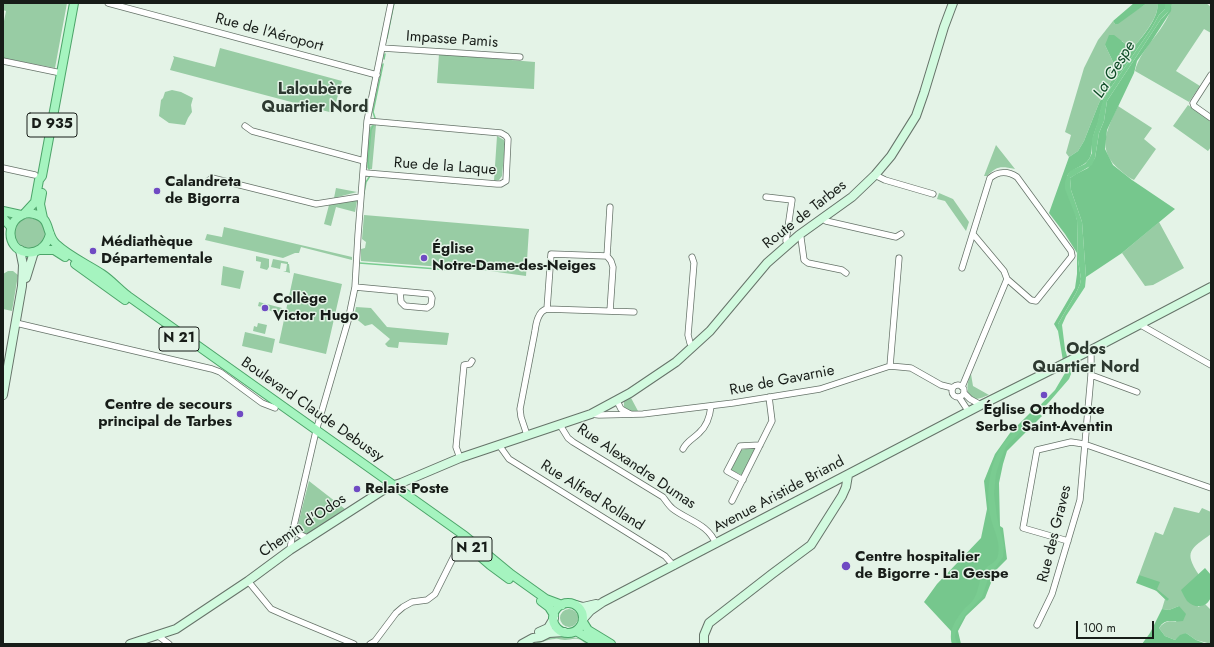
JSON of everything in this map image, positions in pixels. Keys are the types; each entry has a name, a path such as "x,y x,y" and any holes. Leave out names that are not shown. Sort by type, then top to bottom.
{"main road":[{"name":"D 935","path":"23,215 35,202 40,180 39,175 61,73 74,3"},
{"name":"D 935","path":"39,175 44,181 40,204 43,218"},
{"path":"3,211 11,214 36,214 43,218 49,228 50,234 45,246 37,251 29,253 20,250 15,246 12,240 10,233 11,227 16,219 23,215"},
{"path":"3,218 11,227"},
{"name":"Boulevard Claude Debussy","path":"50,234 54,242 63,250 79,261 103,274 128,296 316,434 477,545 511,574 546,600 562,605"},
{"name":"Boulevard Claude Debussy","path":"37,251 50,250 57,252 275,408 316,434"},
{"name":"Boulevard Claude Debussy","path":"391,486 463,541 490,565 549,607 554,617"},
{"path":"583,621 579,629 571,633 564,632 555,626 554,617 558,607 566,603 576,605 582,612 583,621 588,630 610,644"},
{"path":"576,631 598,644"}],"street":[{"name":"Rue de l'Aéroport","path":"108,3 377,74"},
{"path":"290,550 293,530 316,434 348,321 355,287 360,197 368,121 391,3"},
{"name":"Route de Tarbes","path":"560,426 591,414 614,402 676,362 710,331 767,263 799,235 852,197 875,175 899,145 916,116 953,3"},
{"name":"Impasse Pamis","path":"382,48 520,57"},
{"path":"3,60 61,73"},
{"path":"1211,75 1192,102 1194,106 1211,118"},
{"name":"Rue de la Laque","path":"363,172 497,184 504,183 506,181 508,139 501,133 368,121"},
{"path":"245,126 252,131 364,161"},
{"path":"3,168 39,175"},
{"path":"962,268 990,178 994,174 999,173 1012,174 1017,178 1071,251 1072,256 1036,301 1031,300 1007,279 1004,271 973,234"},
{"path":"875,175 885,180 933,194"},
{"path":"207,182 212,178 316,204 360,197"},
{"path":"766,197 792,200 786,241 788,244"},
{"path":"607,256 610,206"},
{"path":"822,218 826,221 896,237 901,234"},
{"path":"799,235 801,238 804,260 808,263 842,270 846,273"},
{"path":"3,395 22,286 23,265 20,250"},
{"path":"22,286 37,251"},
{"path":"547,309 551,254 607,256 612,261 613,267 610,311"},
{"path":"692,257 694,263 688,335 690,343 693,346"},
{"path":"890,366 899,258"},
{"path":"968,412 962,392 1007,279"},
{"path":"355,287 430,294 432,298 431,305 428,308 405,306 401,302 400,292"},
{"name":"Avenue Aristide Briand","path":"583,621 587,614 603,602 1211,287"},
{"path":"527,435 520,409 534,331 537,319 544,309 634,312"},
{"path":"16,323 212,369 220,372 262,403 275,408"},
{"path":"1139,324 1211,364"},
{"name":"Rue des Graves","path":"1037,625 1052,594 1080,500 1091,375 1091,350"},
{"path":"460,458 456,447 464,365 470,364 472,361"},
{"name":"Rue de Gavarnie","path":"591,414 615,415 675,411 820,389 890,366 911,368 941,385 953,388 957,385 962,392"},
{"path":"1091,375 1137,392"},
{"path":"953,388 952,392 954,395 962,392"},
{"path":"962,392 970,399 981,405"},
{"path":"732,501 772,421 769,397"},
{"path":"614,402 625,412 632,414"},
{"path":"614,402 612,412 615,415"},
{"path":"683,449 686,443 700,432 706,424 711,406"},
{"name":"Chemin d'Odos","path":"130,644 176,629 248,581 290,550 391,486 460,458 527,435 560,426"},
{"name":"Rue Alexandre Dumas","path":"560,426 568,438 573,442 663,497 672,508 708,530 713,536 716,544"},
{"path":"1068,541 1023,528 1037,450 1071,442 1084,444 1211,488"},
{"name":"Rue Alfred Rolland","path":"500,445 509,459 665,556 674,566"},
{"path":"743,480 727,471 740,446 760,445"},
{"path":"704,644 704,635 709,623 811,545 842,496 846,487 848,475"},
{"path":"293,530 309,539"},
{"path":"370,644 375,641 396,613 403,607 412,602 427,600 435,594 463,541"},
{"path":"248,581 271,609 288,618 354,644"},
{"name":"Avenue Aristide Briand","path":"576,605 583,607 603,602"},
{"path":"522,644 548,628 554,617"},
{"path":"533,638 549,633 564,632"},
{"path":"157,635 169,644"}],"shaded area":[{"path":"3,3 67,3 55,68 3,58 3,26 6,11 3,10"},
{"path":"1134,3 1147,3 1118,24 1115,24 1113,21"},
{"path":"1147,3 1157,3 1156,14 1149,28 1132,50 1122,41 1105,45 1116,70 1099,103 1084,141 1078,151 1069,157 1066,153 1071,135 1065,132 1084,68 1098,40 1113,21 1115,24"},
{"path":"1157,3 1165,3 1165,9 1159,15 1105,97 1093,136 1090,157 1087,162 1069,173 1067,176 1077,220 1078,260 1081,279 1076,293 1058,324 1058,331 1054,324 1075,288 1077,253 1049,213 1069,157 1078,151 1084,141 1099,103 1114,76 1116,70 1115,66 1105,45 1109,35 1114,35 1132,49 1153,21 1156,14"},
{"path":"1165,3 1170,3 1170,10 1161,19 1107,101 1104,121 1099,133 1095,158 1092,165 1070,178 1071,190 1082,222 1086,277 1085,287 1066,316 1062,325 1065,349 1071,374 1069,379 1050,401 1006,447 996,474 994,494 997,517 1004,545 1003,557 989,576 982,597 965,615 956,631 955,637 957,644 952,644 951,634 956,621 975,596 983,572 995,561 998,555 999,546 991,519 988,499 992,468 1000,448 1055,390 1065,373 1058,324 1076,293 1081,279 1078,260 1077,220 1065,189 1065,182 1070,171 1085,164 1089,159 1092,153 1092,139 1102,103 1107,93 1159,15 1165,9"},
{"path":"1170,3 1172,3 1171,11 1137,61 1134,73 1107,130 1105,149 1113,165 1132,180 1175,209 1122,253 1086,277 1082,222 1071,190 1070,178 1088,168 1095,158 1099,133 1104,121 1107,101 1161,19 1168,12"},
{"path":"1172,3 1206,3 1211,7 1211,33 1204,29 1176,71 1200,86 1189,102 1135,71 1143,53 1166,21"},
{"path":"220,48 342,81 333,113 170,70 174,58 173,56 215,67"},
{"path":"439,54 535,62 534,89 437,83"},
{"path":"172,90 181,92 193,98 191,105 192,112 185,125 169,123 159,116 161,100 165,92"},
{"path":"1188,105 1211,121 1211,147 1208,151 1173,126"},
{"path":"1118,106 1152,128 1144,139 1156,149 1134,180 1113,163 1106,148 1107,132"},
{"path":"372,125 376,125 372,169 368,169 366,166 369,128"},
{"path":"497,136 504,140 505,144 502,176 499,180 494,181"},
{"path":"996,145 1015,169 1006,167 999,168 993,170 987,176 984,176"},
{"path":"336,188 357,192 334,198"},
{"path":"939,193 953,199 969,222 966,231 945,201 937,199"},
{"path":"356,200 355,212 336,207 331,226 324,224 329,205"},
{"path":"364,215 529,229 526,276 483,270 361,261 361,249 365,248 366,242 362,239"},
{"path":"30,218 41,222 45,233 41,244 30,248 19,244 15,233 19,222"},
{"path":"1159,222 1184,268 1153,285 1145,286 1122,253"},
{"path":"224,227 352,257 352,260 301,247 299,253 283,258 205,240 207,234 222,237"},
{"path":"256,256 269,259 269,267 267,270 260,268 261,262 256,261"},
{"path":"273,259 288,262 290,273 283,271 286,271 287,264 281,263 280,269 271,267"},
{"path":"223,266 244,271 240,289 221,285"},
{"path":"8,271 13,271 18,275 12,311 3,309 3,274"},
{"path":"294,273 342,284 326,354 279,343"},
{"path":"259,302 282,308 281,315 258,306"},
{"path":"356,307 371,308 387,327 449,333 447,345 399,342 398,348 388,347 385,344 390,339 372,324 365,326 354,317"},
{"path":"258,323 267,325 265,334 253,331 254,326 257,327"},
{"path":"245,332 275,339 272,353 242,346"},
{"path":"971,374 973,386 989,395 979,399 972,398 970,396 968,392 968,381"},
{"path":"630,396 638,411 629,411 624,408 624,401"},
{"path":"1034,409 1042,416 1007,451 999,483 1000,526 1003,528 1007,559 996,570 985,598 966,616 958,631 961,644 952,644 951,631 924,602 937,584 981,538 987,509 984,481 990,466 995,454 1010,433"},
{"path":"751,448 755,450 742,475 731,470 741,450"},
{"path":"309,481 345,509 310,533 306,533 301,532 297,528"},
{"path":"1174,507 1199,513 1202,508 1211,512 1211,534 1194,547 1190,555 1191,561 1199,575 1194,580 1198,607 1205,604 1211,610 1211,644 1196,640 1186,633 1175,640 1165,636 1159,628 1166,622 1176,622 1179,606 1169,610 1162,609 1165,599 1139,575 1155,532 1163,535"},
{"path":"1205,568 1211,575 1212,595 1209,601 1204,605 1197,606 1190,604 1181,590"},
{"path":"1139,575 1160,582 1157,589 1169,599 1167,601 1157,591 1136,583"},
{"path":"1179,606 1186,614 1183,621 1167,621 1159,628 1165,636 1175,640 1180,635 1186,633 1196,640 1207,644 1142,644 1150,633 1162,609 1169,610"},
{"path":"565,609 573,609 578,614 576,625 573,627 565,627 560,622 560,614"},
{"path":"558,636 582,639 589,644 578,639 557,639 533,644 547,638"}],"waterway":[{"path":"387,38 394,3"},
{"path":"384,59 385,54"},
{"path":"375,118 373,112 383,64"},
{"path":"369,169 368,161 371,130 373,126"},
{"path":"364,193 366,182 370,176"},
{"path":"359,263 451,270"}],"place":[{"name":"Calandreta de Bigorra","path":"157,191"},
{"name":"Médiathèque Départementale","path":"93,251"},
{"name":"Église Notre-Dame-des-Neiges","path":"424,258"},
{"name":"Collège Victor Hugo","path":"265,308"},
{"name":"Église Orthodoxe Serbe Saint-Aventin","path":"1044,395"},
{"name":"Centre de secours principal de Tarbes","path":"240,414"},
{"name":"Relais Poste","path":"357,489"},
{"name":"Centre hospitalier de Bigorre - La Gespe","path":"846,566"}],"district":[{"name":"Laloubère Quartier Nord","path":"315,99"},
{"name":"Odos Quartier Nord","path":"1086,359"}],"water label":[{"name":"La Gespe","path":"1115,70"}]}
